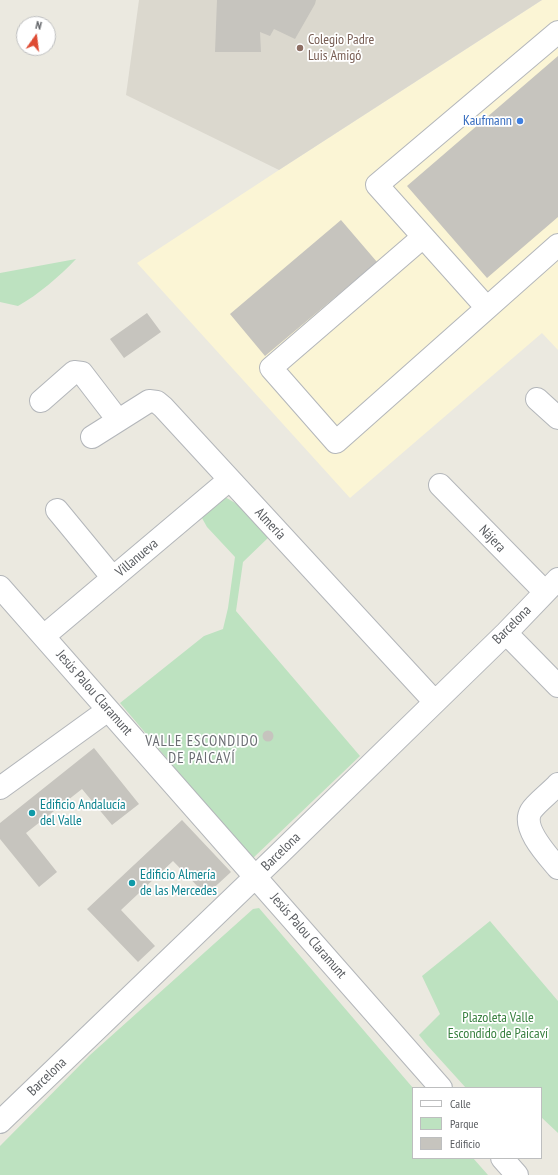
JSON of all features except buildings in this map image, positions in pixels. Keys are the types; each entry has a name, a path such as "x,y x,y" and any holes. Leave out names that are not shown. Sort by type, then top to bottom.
{"street":[{"path":"487,308 377,185 558,32"},
{"path":"423,237 271,368 336,442 558,245"},
{"path":"41,401 74,372 82,372 118,420"},
{"path":"537,399 558,418"},
{"name":"Almería","path":"92,437 149,401 157,402 164,407 434,701"},
{"name":"Villanueva","path":"44,636 230,480"},
{"name":"Nájera","path":"440,485 552,585"},
{"path":"57,510 113,578"},
{"name":"Barcelona","path":"0,1122 256,877 434,701 506,633 552,585"},
{"name":"Jesús Palou Claramunt","path":"0,587 440,1087"},
{"path":"506,633 558,686"},
{"path":"0,788 108,710"},
{"path":"558,784 532,810 529,819 529,825 533,835 558,868"},
{"path":"503,1159 517,1175"}],"shaded area":[{"name":"Colegio Padre Luis Amigó","path":"139,0 542,0 279,170 126,95"},
{"path":"542,0 558,0 558,350 542,333 350,498 137,263"}],"green space":[{"path":"76,259 48,285 18,306 0,302 0,273"},
{"path":"225,497 237,504 270,536 243,562 236,611 360,756 252,859 120,703 204,636 223,629 228,608 235,557 207,527 198,511"},
{"path":"259,908 412,1087 412,1159 474,1159 488,1175 0,1175 0,1146 90,1055 253,909"},
{"name":"Plazoleta Valle Escondido de Paicaví","path":"490,921 558,1001 558,1133 542,1118 542,1087 465,1087 427,1045 419,1035 440,1014 422,976"}],"place":[{"name":"Colegio Padre Luis Amigó","path":"300,48"},
{"name":"Kaufmann","path":"520,121"},
{"name":"Edificio Andalucía del Valle","path":"32,813"},
{"name":"Edificio Almería de las Mercedes","path":"132,883"}],"district":[{"name":"VALLE ESCONDIDO DE PAICAVÍ","path":"202,750"}]}
